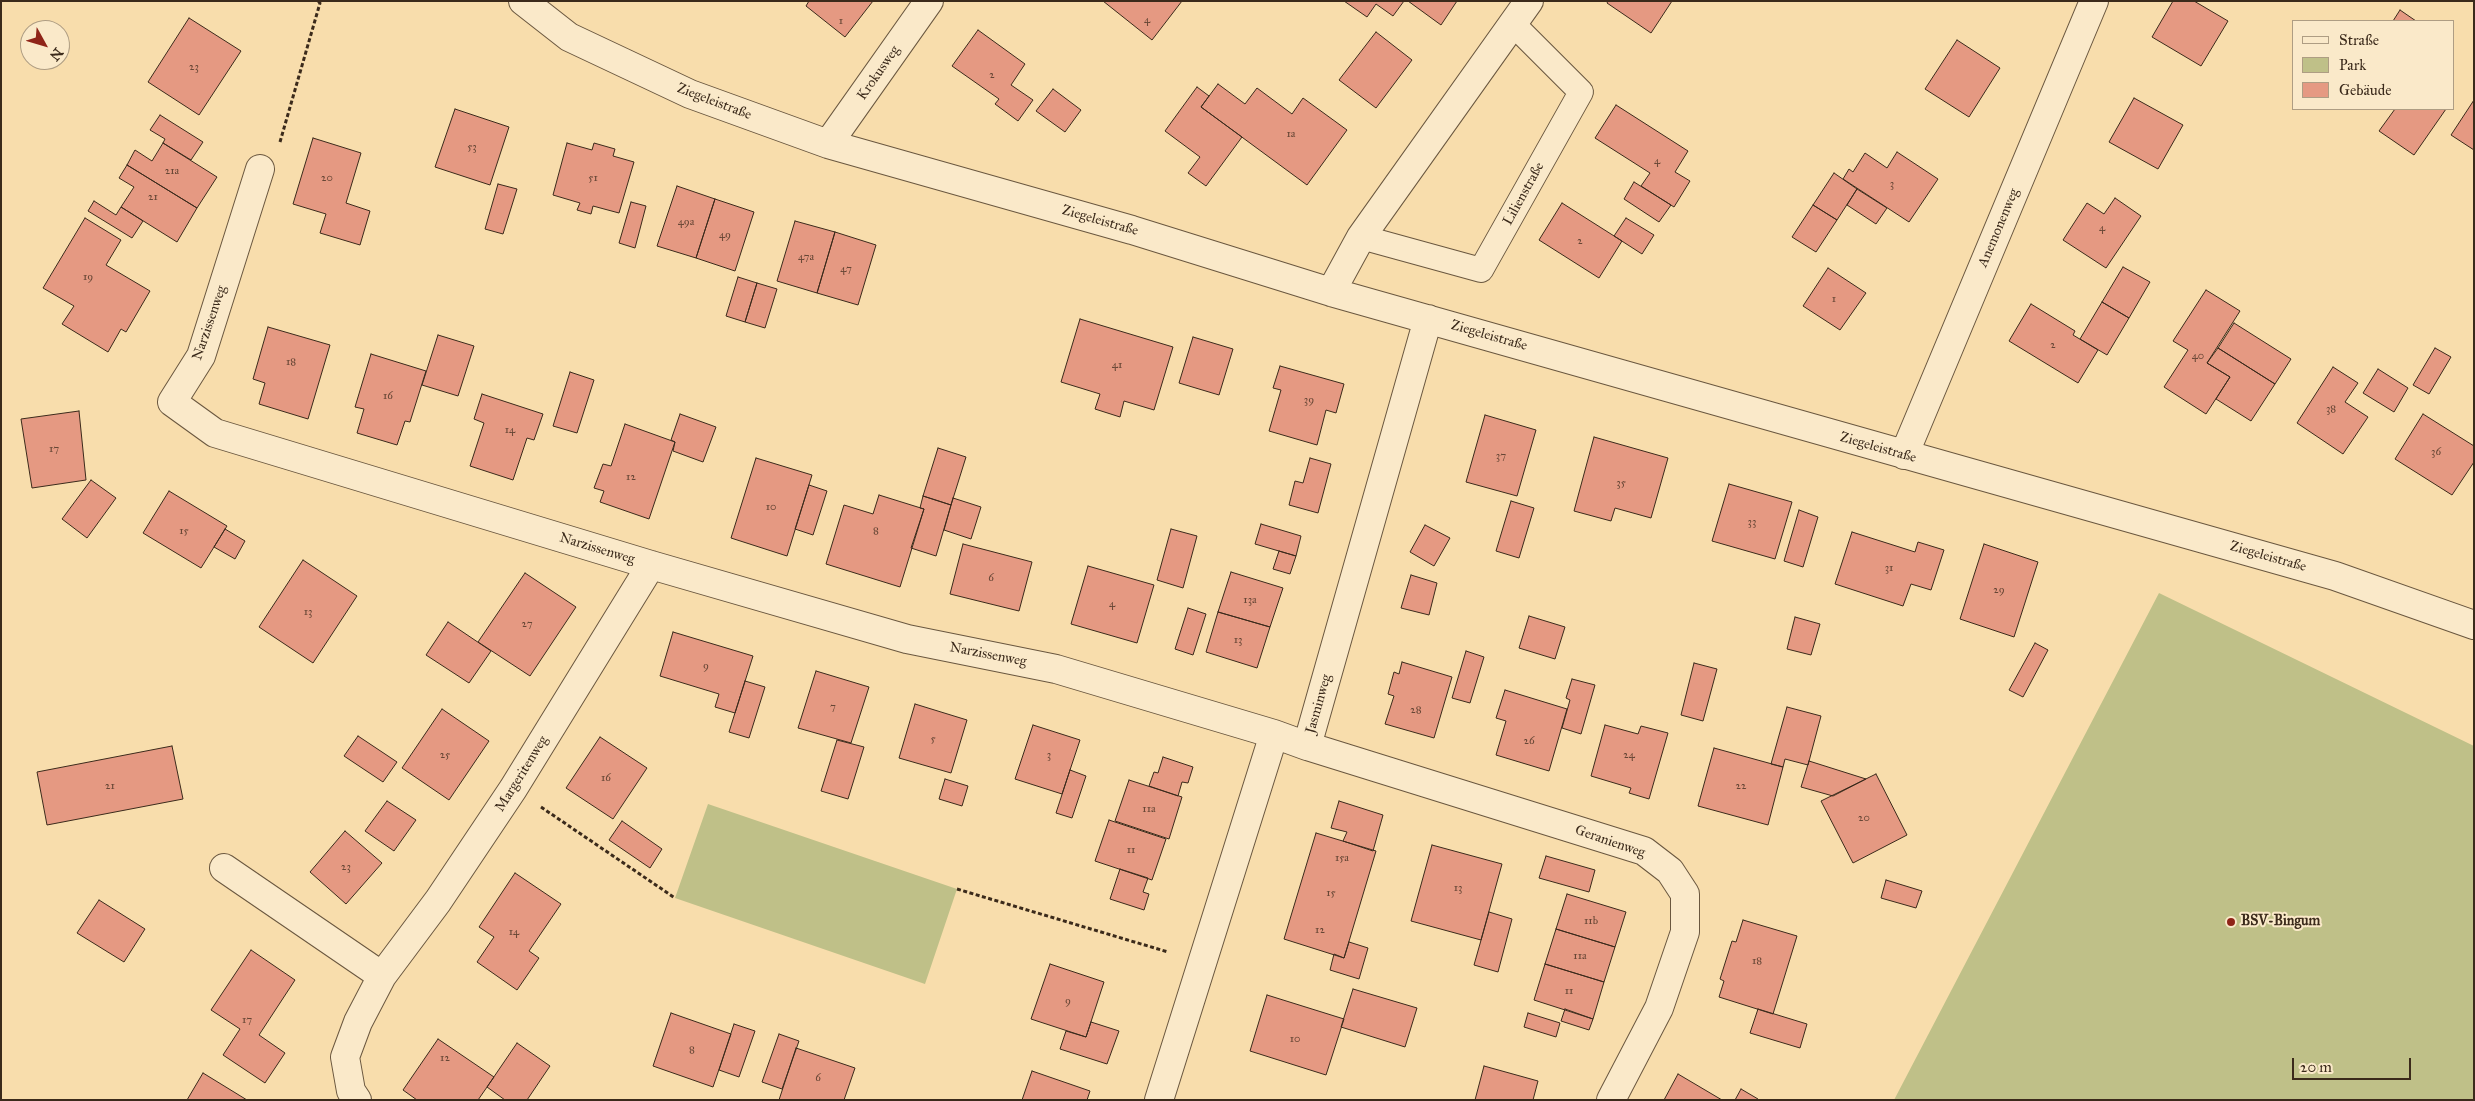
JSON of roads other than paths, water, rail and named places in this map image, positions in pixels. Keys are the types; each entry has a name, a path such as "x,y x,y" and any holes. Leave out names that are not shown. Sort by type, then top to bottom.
{"street":[{"name":"Ziegeleistraße","path":"524,1 569,37 673,86 828,144 1132,230 1331,292 2335,576 2474,625"},
{"name":"Krokusweg","path":"828,144 929,1"},
{"path":"1331,292 1361,237 1529,1"},
{"name":"Anemonenweg","path":"1904,455 2094,1"},
{"name":"Narzissenweg","path":"260,169 202,356 172,402 215,433 651,565 907,639 1056,669 1274,734"},
{"name":"Jasminweg","path":"1274,734 1307,746 1428,319"},
{"name":"Margeritenweg","path":"357,1100 351,1091 345,1057 358,1022 382,976 438,900 513,789 651,565"},
{"path":"1159,1100 1274,734"},
{"name":"Geranienweg","path":"1307,746 1644,851 1670,871 1685,894 1685,932 1659,1008 1611,1100"},
{"path":"224,868 382,976"}],"lane":[{"name":"Lilienstraße","path":"1361,237 1481,270 1581,92 1513,24"}],"place":[{"name":"BSV-Bingum","path":"2231,922"}]}
